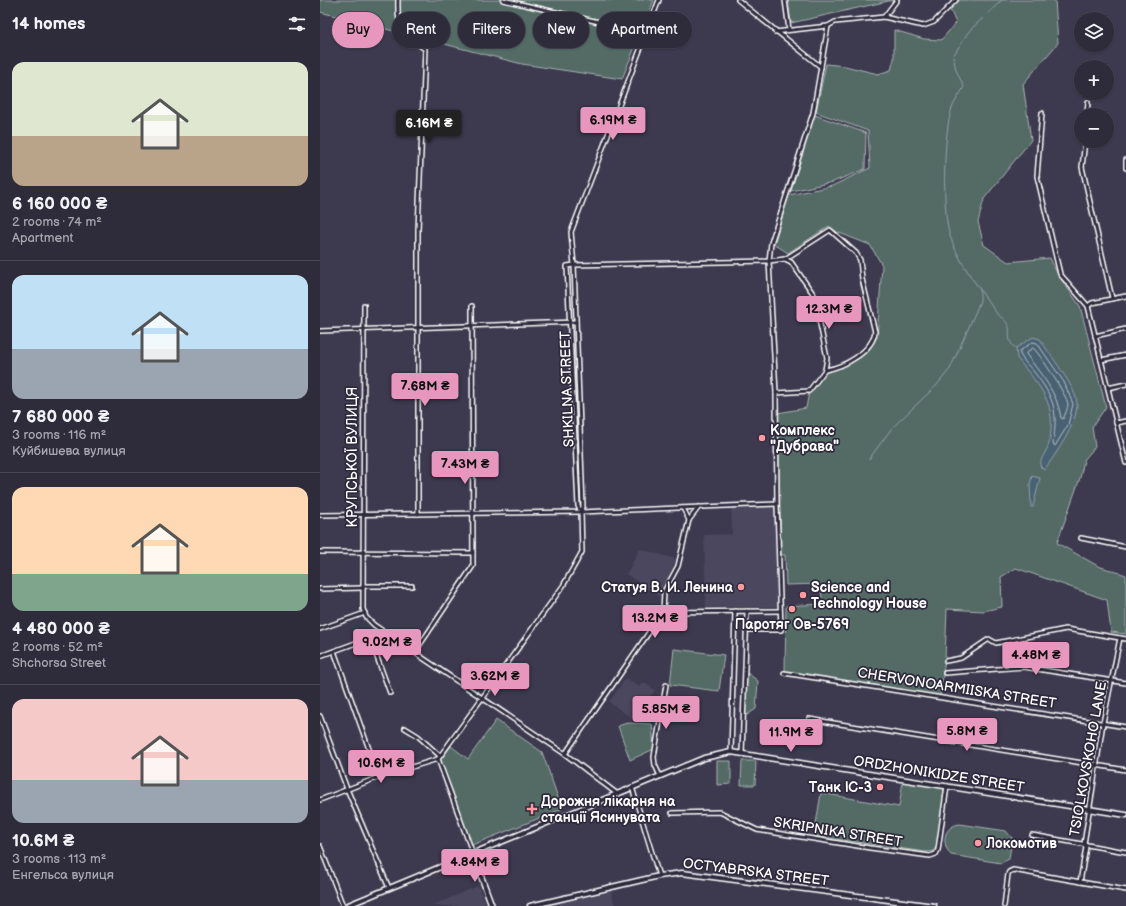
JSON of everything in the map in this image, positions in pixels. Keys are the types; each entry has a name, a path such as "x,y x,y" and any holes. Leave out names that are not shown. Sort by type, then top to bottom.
{"main road":[{"name":"ORDZHONIKIDZE STREET","path":"346,906 616,793 704,758 731,752 1126,815"},
{"path":"473,854 492,906"},
{"name":"OCTYABRSKA STREET","path":"530,906 659,876 682,873 934,906"}],"street":[{"path":"398,0 400,29 405,35 425,49 418,230 418,514"},
{"path":"503,0 597,22"},
{"name":"SHKILNA STREET","path":"655,12 660,0"},
{"path":"738,0 775,32 821,67"},
{"path":"785,0 789,30"},
{"path":"884,17 897,0"},
{"path":"775,32 828,26 835,22 884,17 924,26 934,22 956,0"},
{"path":"746,630 781,630 777,504 776,393 769,261 771,243 813,113 828,26"},
{"name":"SHKILNA STREET","path":"439,758 563,586 582,552 581,512 583,507 574,266 571,232 574,220 641,48"},
{"path":"1088,102 1088,108"},
{"path":"1042,113 1037,176 1049,229 1060,274 1088,306 1126,463"},
{"path":"1084,148 1082,167 1112,298"},
{"path":"1126,160 1126,168"},
{"path":"574,266 769,261 785,259 830,230 856,253 860,260 862,279 875,332 874,337 866,348 853,359 840,367 825,370"},
{"path":"776,393 809,391 825,370 827,358 814,295 791,262 785,259"},
{"name":"SHKILNA STREET","path":"574,266 567,266 578,506 581,512"},
{"path":"1088,306 1092,303 1126,296"},
{"name":"КРУПСЬКОЇ ВУЛИЦЯ","path":"364,306 364,611"},
{"path":"415,652 473,566 472,306"},
{"path":"320,331 576,322"},
{"path":"1095,336 1126,329"},
{"path":"1101,360 1126,355"},
{"path":"1108,388 1126,384"},
{"path":"1116,423 1126,421"},
{"path":"320,514 581,512 777,504"},
{"path":"565,754 663,612 664,592 678,566 689,520 699,507"},
{"path":"682,508 689,520"},
{"path":"1081,538 1126,547"},
{"path":"320,552 473,553"},
{"path":"320,588 412,586"},
{"path":"320,629 364,611 374,624 565,754 616,793"},
{"path":"731,752 735,611"},
{"path":"742,753 747,611"},
{"path":"663,612 780,611"},
{"path":"946,661 961,658 988,639 996,643 1066,629 1126,639"},
{"path":"320,656 386,632"},
{"path":"370,638 390,693"},
{"name":"TSIOLKOVSKOHO LANE","path":"1080,882 1086,847 1084,844 1096,765 1120,638"},
{"path":"334,651 379,777"},
{"path":"945,673 1024,667 1126,683"},
{"name":"CHERVONOARMIISKA STREET","path":"784,673 1126,727"},
{"path":"660,776 655,765 654,757 666,685"},
{"path":"320,716 347,789 389,888"},
{"path":"810,719 1126,770"},
{"path":"405,728 418,736 439,758 473,854"},
{"path":"320,800 379,777 439,758"},
{"name":"SKRIPNIKA STREET","path":"672,813 720,812 757,830 930,856 936,854 938,850 947,786"},
{"path":"632,787 659,876"},
{"path":"1032,835 1126,852"},
{"path":"320,846 343,906"},
{"path":"1004,906 1008,874 1011,871 1016,870 1126,890"}],"shaded area":[{"path":"774,507 777,607 706,607 704,535 732,534 731,509"},
{"path":"640,549 676,559 660,597 626,574"},
{"path":"626,678 639,687 643,682 655,690 634,720 609,702"},
{"path":"478,886 487,906 431,906"},
{"path":"611,891 615,906 547,906"}],"green space":[{"path":"320,0 654,0 649,12 597,12 597,48 635,48 622,79 522,64 460,48 525,48 525,12 458,12 458,48 450,45 450,12 392,12 392,31 384,28 384,12 332,12 332,15 320,12"},
{"path":"788,0 893,0 791,23"},
{"path":"956,0 1055,0 1058,43 1023,84 1031,140 984,199 978,222 984,245 1008,262 1050,258 1057,273 1080,306 1106,407 1092,427 1095,447 1084,460 1080,478 1057,543 1098,566 1126,575 1126,634 1111,632 1107,600 1016,568 1001,577 1002,607 983,611 947,609 945,659 940,696 785,671 786,606 822,604 821,584 786,585 785,555 781,555 778,413 806,408 809,392 826,372 847,365 877,338 882,265 870,245 837,232 829,226 788,253 774,244 789,195 832,186 870,168 868,131 816,112 826,64 845,66 878,74 891,70 894,59 894,30 924,39 941,40 956,23 949,7"},
{"path":"812,114 866,133 865,169 833,182 791,191 811,127"},
{"path":"674,649 724,655 719,691 670,685"},
{"path":"746,672 758,681 756,709 747,715 744,713"},
{"path":"496,720 542,752 562,809 472,845 440,761 451,746 468,759"},
{"path":"627,723 652,724 654,749 630,760 618,726"},
{"path":"717,761 731,761 731,784 717,785"},
{"path":"742,761 756,761 755,785 741,785"},
{"path":"903,781 945,788 937,846 933,851 926,852 814,836 821,793 899,807"},
{"name":"Локомотив","path":"960,824 1006,831 1012,838 1009,859 1001,863 951,855 946,846 945,836 950,828 954,825"}],"water":[{"path":"1033,337 1040,339 1068,380 1076,397 1077,404 1074,420 1070,429 1044,470 1040,466 1041,460 1049,443 1051,417 1049,406 1040,387 1017,358 1016,348"},
{"path":"1032,476 1040,478 1033,507 1031,507 1030,484"}],"waterway":[{"path":"1002,0 969,31 953,56 956,70 964,87 952,108 949,120 945,153 945,192 947,225 959,257 997,314 1007,323 1009,327 1011,344 1016,348"},
{"path":"869,459 892,428 937,385 950,369 980,301 980,289"}],"place":[{"name":"Комплекс \"Дубрава\"","path":"762,438"},
{"name":"Статуя В. И. Ленина","path":"741,587"},
{"name":"Science and Technology House","path":"803,595"},
{"name":"Паротяг Ов-5769","path":"792,609"},
{"name":"Танк ІС-3","path":"880,787"},
{"name":"Дорожня лікарня на станції Ясинувата","path":"532,809"},
{"name":"Локомотив","path":"978,843"}]}
